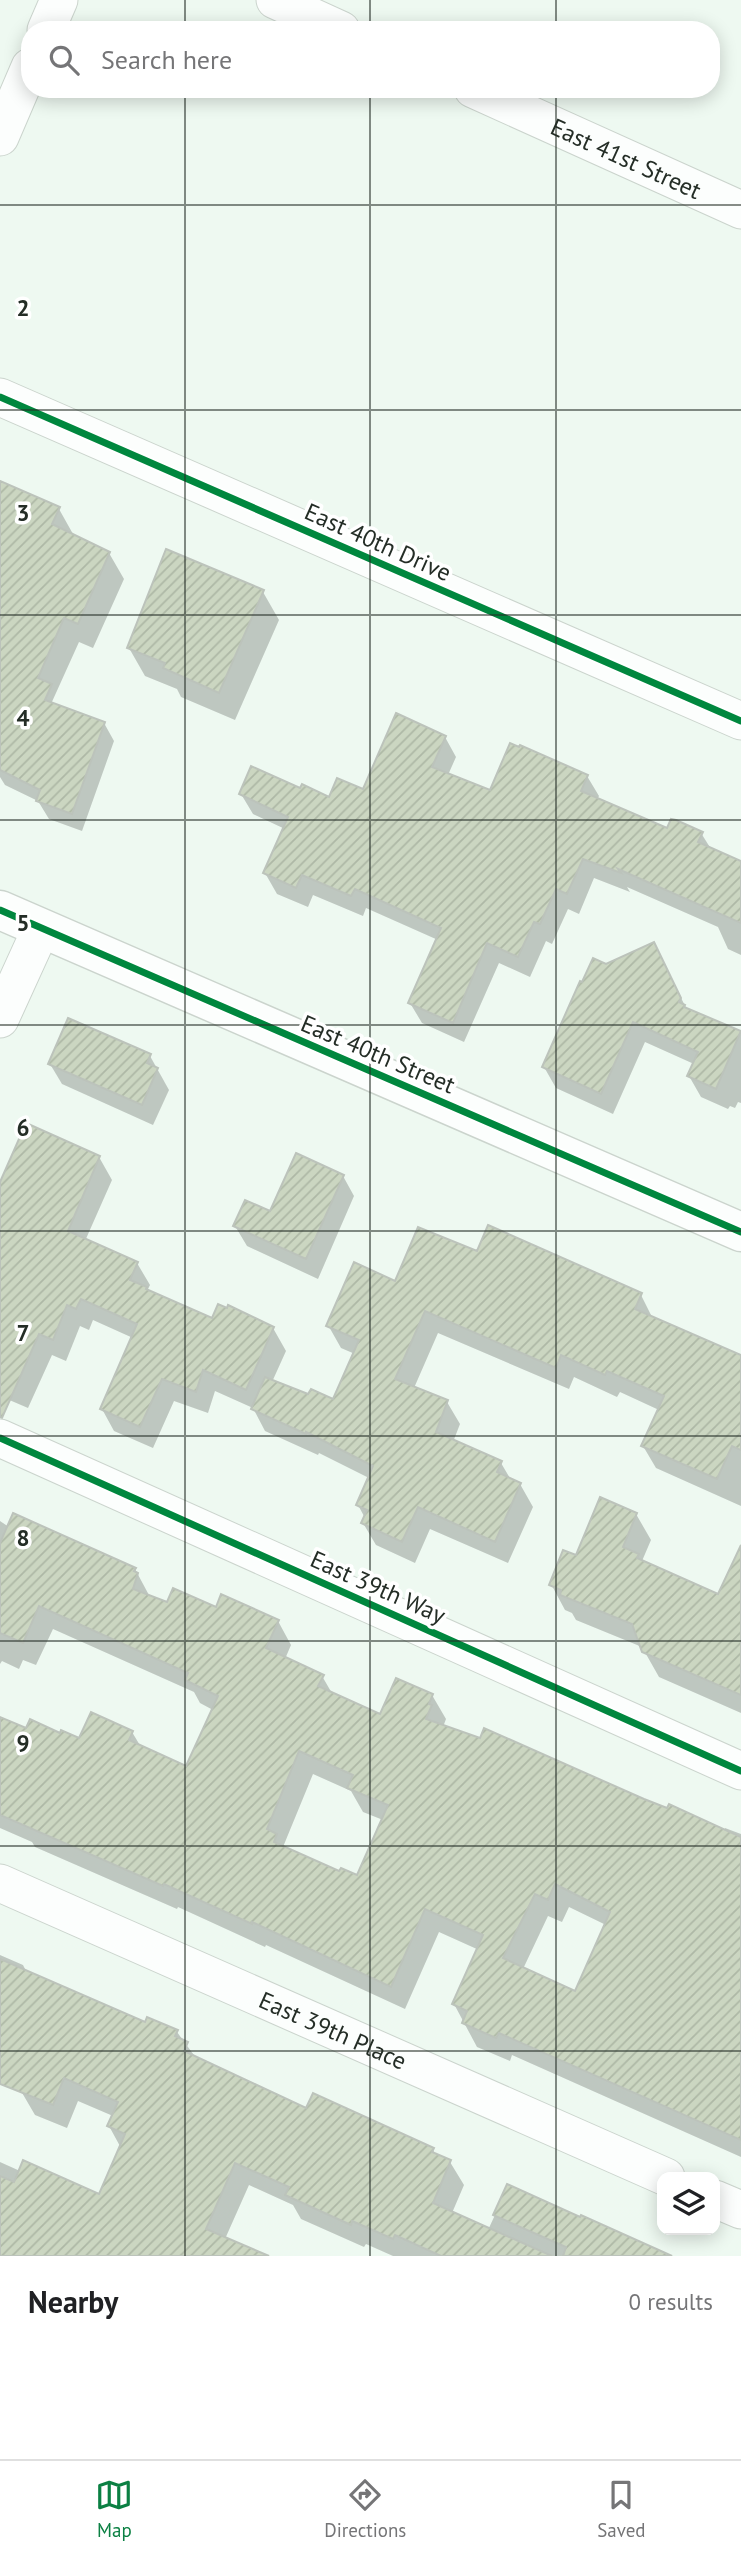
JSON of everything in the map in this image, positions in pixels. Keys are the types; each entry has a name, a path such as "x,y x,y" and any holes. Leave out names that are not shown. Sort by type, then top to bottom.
{"street":[{"path":"50,21 59,0"},
{"path":"275,0 321,21"},
{"path":"0,137 21,88"},
{"name":"East 41st Street","path":"493,98 741,210"},
{"name":"East 40th Drive","path":"0,397 741,721"},
{"name":"East 40th Street","path":"0,910 741,1232"},
{"path":"0,1018 41,929"},
{"name":"East 39th Way","path":"0,1438 741,1771"},
{"name":"East 39th Place","path":"0,1883 657,2173"},
{"path":"720,2201 741,2210"}],"building":[{"path":"0,481 60,507 52,524 110,552 78,624 64,618 38,678 52,684 45,700 105,722 72,814 36,801 40,790 0,770"},
{"path":"166,549 264,590 219,693 163,668 165,663 127,648"},
{"path":"396,713 446,736 432,767 490,790 510,743 588,775 581,791 667,828 671,819 703,832 698,842 741,861 741,923 618,869 621,873 583,859 567,894 556,889 540,924 534,922 518,957 487,943 453,1023 408,1003 441,928 355,889 351,896 302,875 296,888 263,873 288,817 239,794 251,766 300,788 302,784 329,797 337,778 363,789"},
{"path":"654,942 681,998 679,1002 685,1005 684,1007 741,1031 716,1089 687,1076 698,1052 633,1022 601,1094 542,1067 593,958 606,964"},
{"path":"68,1018 151,1054 147,1063 158,1068 142,1105 48,1064"},
{"path":"26,1123 100,1156 68,1231 138,1262 130,1280 147,1287 146,1289 212,1318 218,1304 227,1308 228,1305 274,1327 246,1390 203,1370 196,1392 162,1379 140,1427 100,1409 137,1324 81,1299 76,1309 67,1305 53,1340 39,1334 2,1418 0,1417 0,1182"},
{"path":"296,1153 344,1175 306,1259 233,1226 245,1200 270,1211"},
{"path":"488,1225 642,1293 635,1309 741,1355 741,1450 732,1446 717,1479 641,1446 664,1396 607,1371 605,1375 561,1355 556,1368 425,1311 395,1379 448,1400 436,1432 502,1461 497,1472 521,1483 495,1542 418,1507 402,1542 361,1523 367,1510 356,1505 373,1466 306,1432 251,1409 265,1377 308,1394 311,1389 333,1399 359,1340 326,1326 354,1262 395,1281 418,1227 477,1251"},
{"path":"600,1497 637,1513 623,1547 639,1554 637,1558 718,1594 741,1545 741,1695 642,1652 632,1624 560,1595 561,1590 549,1585 563,1550 576,1555"},
{"path":"13,1513 136,1568 134,1571 138,1573 133,1589 167,1602 173,1588 216,1607 221,1594 279,1620 266,1648 324,1675 318,1686 380,1714 396,1678 433,1694 426,1719 480,1738 484,1728 644,1799 667,1808 669,1804 741,1837 741,2140 499,2033 496,2038 462,2023 467,2011 452,2004 483,1935 425,1909 391,1987 252,1922 0,1815 0,1717 26,1728 30,1719 60,1733 61,1730 79,1738 91,1712 133,1731 129,1740 186,1766 218,1696 185,1680 188,1673 39,1606 23,1643 0,1633 0,1543","holes":["299,1751 353,1775 347,1788 388,1805 357,1875 341,1868 339,1871 274,1842 277,1834 267,1829","555,1884 610,1912 575,1991 503,1958 535,1894 548,1900"]},
{"path":"0,1959 145,2022 147,2017 178,2030 175,2036 188,2042 184,2051 306,2108 313,2093 434,2148 432,2152 451,2160 433,2203 552,2256 441,2256 395,2235 393,2239 352,2221 351,2225 285,2195 289,2187 235,2163 206,2229 269,2256 0,2256 0,2176 14,2182 23,2160 99,2194 125,2134 107,2126 118,2102 64,2078 53,2105 0,2084"},
{"path":"507,2184 672,2256 563,2256 566,2247 493,2215"}],"cycle path":[{"path":"0,397 741,721"},
{"path":"0,910 741,1232"},
{"path":"0,1438 741,1771"}]}
